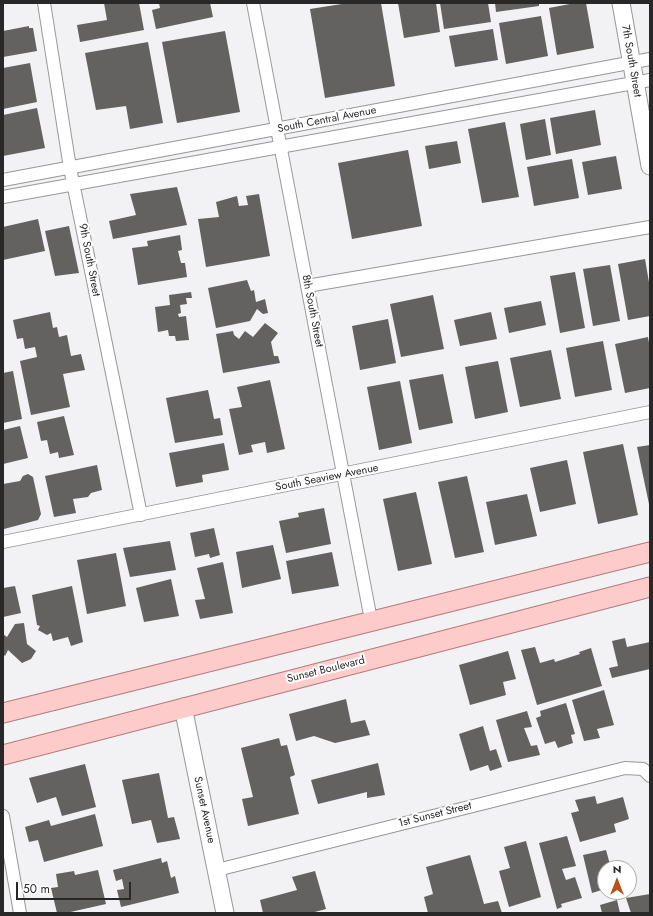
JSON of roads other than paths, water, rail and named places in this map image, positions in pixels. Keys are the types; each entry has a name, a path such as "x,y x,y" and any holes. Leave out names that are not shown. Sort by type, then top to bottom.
{"main road":[{"path":"3,713 371,620 650,552"},
{"name":"Sunset Boulevard","path":"3,755 183,707 650,587"}],"street":[{"name":"9th South Street","path":"44,3 70,168 141,515"},
{"name":"8th South Street","path":"253,3 371,620"},
{"name":"7th South Street","path":"621,3 631,62 643,82 650,166"},
{"name":"South Central Avenue","path":"3,180 650,59"},
{"path":"3,197 73,183 281,148 643,82"},
{"path":"307,286 650,227"},
{"name":"South Seaview Avenue","path":"3,542 344,475 650,412"},
{"name":"Sunset Avenue","path":"183,707 225,913"},
{"name":"1st Sunset Street","path":"217,870 625,768 643,769 650,776"},
{"path":"3,816 20,913"}]}
